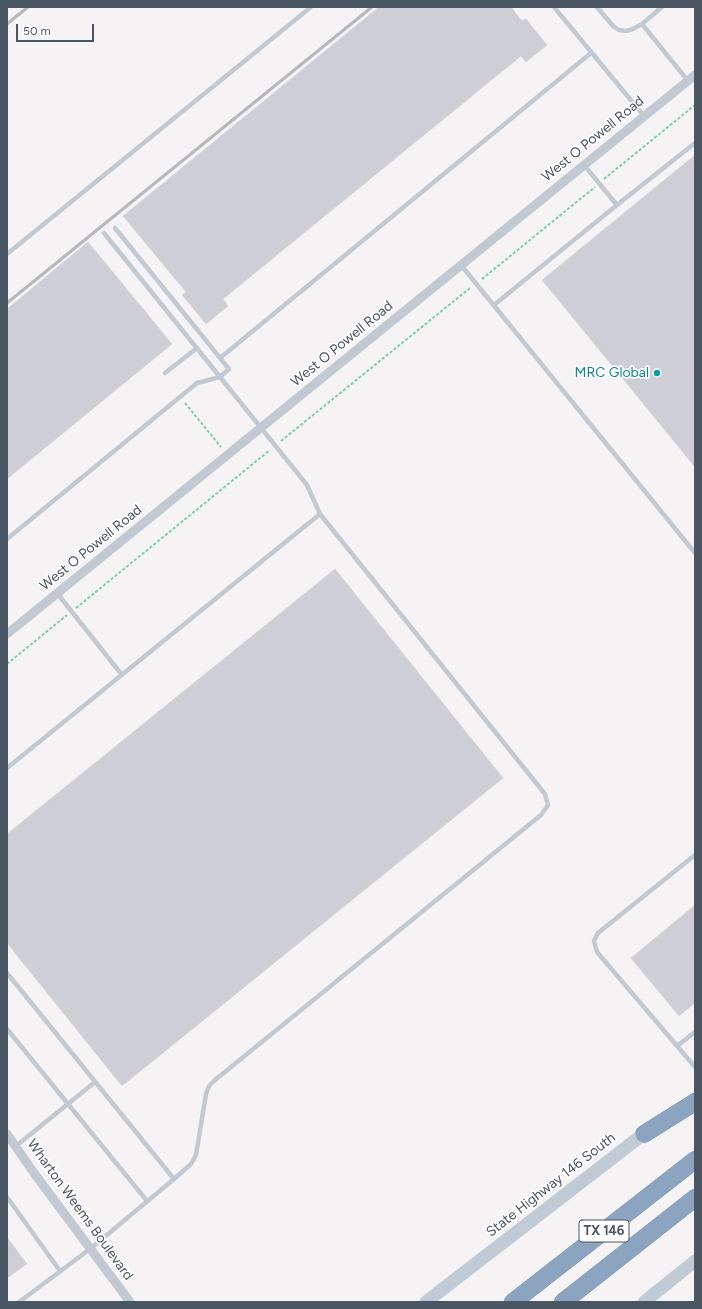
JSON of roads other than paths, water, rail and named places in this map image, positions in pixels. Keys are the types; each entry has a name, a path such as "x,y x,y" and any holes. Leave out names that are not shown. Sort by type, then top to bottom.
{"highway":[{"path":"644,1134 695,1102"},
{"name":"TX 146","path":"512,1302 695,1160"},
{"name":"TX 146","path":"562,1302 695,1198"}],"main road":[{"name":"State Highway 146 South","path":"426,1302 644,1134 695,1092"},
{"path":"644,1302 695,1261"}],"street":[{"name":"West O Powell Road","path":"7,634 692,78"},
{"name":"Wharton Weems Boulevard","path":"7,1134 34,1173 130,1302"}],"lane":[{"path":"7,254 311,7"},
{"path":"554,7 644,116"},
{"path":"597,7 613,26 619,30 626,31 642,24 662,7"},
{"path":"642,24 692,78"},
{"path":"220,358 591,53"},
{"path":"494,305 695,143"},
{"path":"584,165 617,205"},
{"path":"7,539 198,383 220,377 229,369 115,228"},
{"path":"19,1302 90,1249 191,1164 196,1155 206,1094 209,1086 215,1080 542,815 548,805 545,794 320,514 307,486 104,233"},
{"path":"461,265 695,552"},
{"path":"165,373 197,348"},
{"path":"7,768 320,514"},
{"path":"57,593 122,675"},
{"path":"695,854 598,933 594,941 597,952 695,1067"},
{"path":"7,973 174,1179"},
{"path":"7,1028 147,1201"},
{"path":"677,1046 695,1032"},
{"path":"16,1146 95,1082"},
{"path":"7,1197 60,1272"}],"railway":[{"path":"7,24 28,7"},
{"path":"7,303 372,7"}],"place":[{"name":"MRC Global","path":"657,373"}]}
